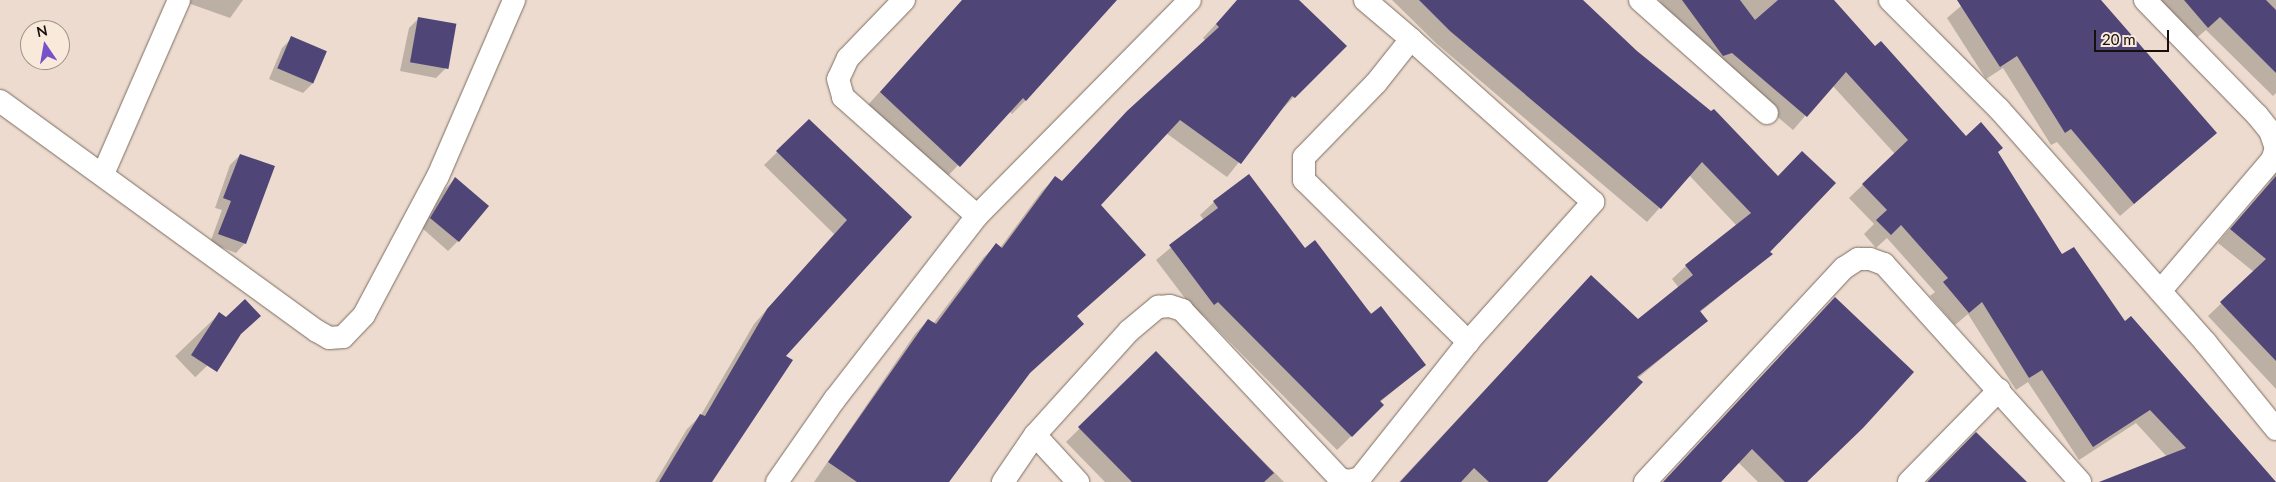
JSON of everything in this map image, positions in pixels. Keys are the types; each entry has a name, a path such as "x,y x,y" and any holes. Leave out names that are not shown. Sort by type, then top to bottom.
{"street":[{"path":"103,174 180,0"},
{"path":"0,101 318,331 329,338 344,337 364,315 438,176 514,0"},
{"path":"904,0 848,58 838,79 843,97 977,216"},
{"path":"778,482 835,399 977,216 1190,0"},
{"path":"1003,482 1035,435 1129,331 1158,307 1170,306 1182,310 1340,479 1349,481 1360,478 1468,342 1593,202 1411,39 1364,0"},
{"path":"1640,0 1766,113"},
{"path":"1890,0 1999,109 2160,291 2276,429"},
{"path":"2145,0 2257,115 2270,131 2276,148 2272,160 2160,291"},
{"path":"1411,39 1376,83 1304,157 1304,180 1468,342"},
{"path":"1645,482 1844,268 1858,260 1870,259 1884,264 2080,482"},
{"path":"1909,482 1999,390"},
{"path":"1035,435 1078,482"}],"building":[{"path":"962,0 1117,0 1026,101 1023,98 960,167 880,92"},
{"path":"1237,0 1299,0 1347,46 1295,98 1292,96 1241,164 1180,120 1101,205 1146,255 1077,316 1084,324 1030,373 949,482 857,482 828,462 928,319 936,324 996,243 1002,248 1055,176 1062,181 1127,111 1219,27 1216,24"},
{"path":"1419,0 1583,0 1637,51 1711,111 1714,109 1778,176 1802,151 1836,183 1770,252 1773,254 1700,311 1708,321 1637,377 1643,382 1547,482 1489,482 1474,468 1461,482 1400,482 1591,275 1638,319 1693,275 1685,265 1751,213 1702,162 1661,209 1450,31"},
{"path":"1682,0 1740,0 1755,20 1778,0 1834,0 1875,46 1881,41 1966,136 1981,122 2003,148 1998,152 2062,254 2074,247 2125,321 2131,316 2276,482 2099,482 2186,448 2150,410 2093,447 2042,370 2029,378 1982,302 1969,313 1943,282 1948,278 1901,225 1891,235 1876,220 1887,210 1862,184 1908,140 1846,72 1807,117 1732,53 1723,56"},
{"path":"1957,0 2101,0 2217,133 2134,204 2071,129 2065,133 2017,56 2000,67"},
{"path":"2184,0 2266,0 2276,10 2276,73 2220,17 2208,28"},
{"path":"418,17 456,24 448,69 410,62"},
{"path":"291,36 327,51 313,83 277,68"},
{"path":"809,119 912,217 786,356 793,360 712,482 659,482 700,414 705,416 767,309 847,220 776,151"},
{"path":"240,154 275,166 246,244 218,234 231,201 223,198"},
{"path":"1249,174 1305,248 1315,240 1371,314 1381,306 1426,365 1380,401 1384,405 1352,437 1218,302 1214,305 1169,245 1218,208 1213,201"},
{"path":"2276,176 2276,361 2220,302 2266,259 2230,229"},
{"path":"455,177 489,206 459,242 430,218"},
{"path":"1835,297 1914,372 1863,428 1807,482 1785,482 1752,449 1721,482 1663,482"},
{"path":"245,299 261,316 241,334 217,372 191,355 219,312 226,317"},
{"path":"1156,351 1274,473 1264,482 1132,482 1078,427"},
{"path":"1976,432 2027,482 1927,482"}]}
